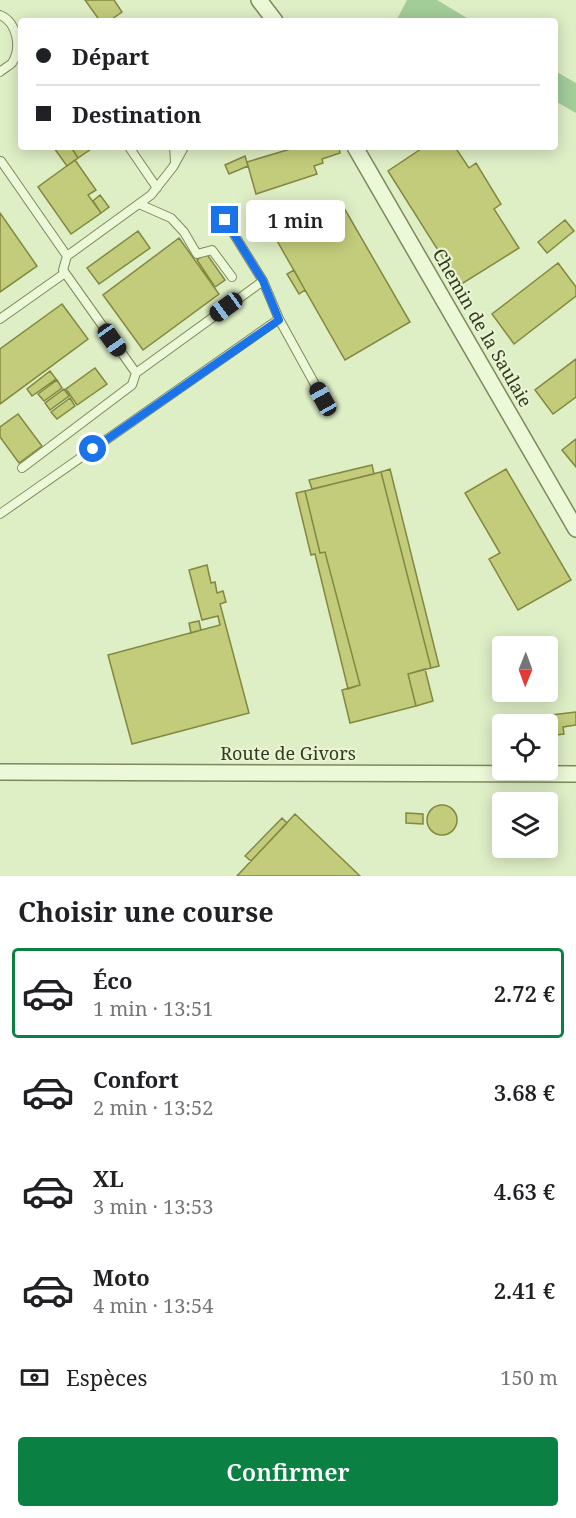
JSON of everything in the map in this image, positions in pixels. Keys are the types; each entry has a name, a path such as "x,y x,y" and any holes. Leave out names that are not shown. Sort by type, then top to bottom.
{"street":[{"path":"259,0 273,18"},
{"name":"Chemin de la Saulaie","path":"357,150 576,529"},
{"name":"Route de Givors","path":"0,772 576,774"}],"lane":[{"path":"0,15 14,27 16,38 16,51 12,62 0,72"},
{"path":"131,150 157,188"},
{"path":"174,150 175,163"},
{"path":"135,373 63,270 67,256 151,195 182,150"},
{"path":"0,161 67,256"},
{"path":"139,204 171,218 184,232 197,254 212,250 232,278"},
{"path":"225,220 263,281 279,320 323,399"},
{"path":"0,319 65,273"},
{"path":"22,468 132,385 135,373 263,281"},
{"path":"0,514 279,320"}],"green space":[{"path":"407,0 437,0 467,18 398,18"},
{"path":"558,73 576,83 576,113 558,103"}],"building":[{"path":"85,0 114,0 122,12 113,18 98,18"},
{"path":"55,150 73,150 78,158 67,166"},
{"path":"73,150 90,150 78,158"},
{"path":"287,150 340,150 340,153 322,159 323,163 314,166 317,174 256,194 247,162"},
{"path":"420,150 457,150 469,168 476,163 501,204 494,209 519,248 460,285 388,171"},
{"path":"245,156 248,166 229,174 225,165"},
{"path":"75,160 96,190 88,195 101,213 71,234 38,187"},
{"path":"100,195 109,207 101,213 93,201"},
{"path":"340,201 410,322 345,360 276,239"},
{"path":"0,213 37,266 0,292"},
{"path":"565,220 574,231 547,253 538,242"},
{"path":"283,222 286,228 267,238 263,232"},
{"path":"138,231 150,248 99,284 87,268"},
{"path":"179,238 219,294 143,350 103,295"},
{"path":"206,253 225,280 215,287 197,260"},
{"path":"558,263 576,287 576,296 514,344 492,314"},
{"path":"294,270 305,290 299,294 287,274"},
{"path":"62,304 88,339 0,404 0,349"},
{"path":"576,359 576,397 553,414 535,390"},
{"path":"95,368 107,384 77,405 66,389"},
{"path":"50,371 56,379 32,396 27,389"},
{"path":"57,380 62,388 44,401 38,394"},
{"path":"64,389 69,396 50,410 45,403"},
{"path":"70,398 75,406 57,419 51,412"},
{"path":"18,414 42,446 19,463 0,437 0,427"},
{"path":"576,439 576,467 562,450"},
{"path":"372,465 374,474 312,489 309,480"},
{"path":"390,469 439,666 431,668 381,472"},
{"path":"506,469 571,580 518,610 489,559 500,553 465,493"},
{"path":"381,472 431,668 408,674 416,706 350,723 342,690 360,685 325,552 320,553 305,491"},
{"path":"305,491 320,553 325,552 360,685 348,689 315,554 311,555 296,493"},
{"path":"207,565 211,583 215,582 217,593 223,591 226,602 220,604 249,713 132,744 108,655 220,625 218,616 202,620 189,570"},
{"path":"199,621 201,630 191,633 189,623"},
{"path":"425,669 433,701 416,706 408,674"},
{"path":"576,712 576,725 563,727 564,734 558,735 558,714"},
{"path":"442,805 448,806 456,814 456,826 448,834 442,835 436,834 428,826 427,820 428,814 436,806"},
{"path":"406,813 423,814 423,824 406,823"},
{"path":"295,814 360,876 237,876"},
{"path":"282,818 287,823 251,861 245,856"}],"route":[{"path":"93,449 279,320 263,281 225,220"}]}
